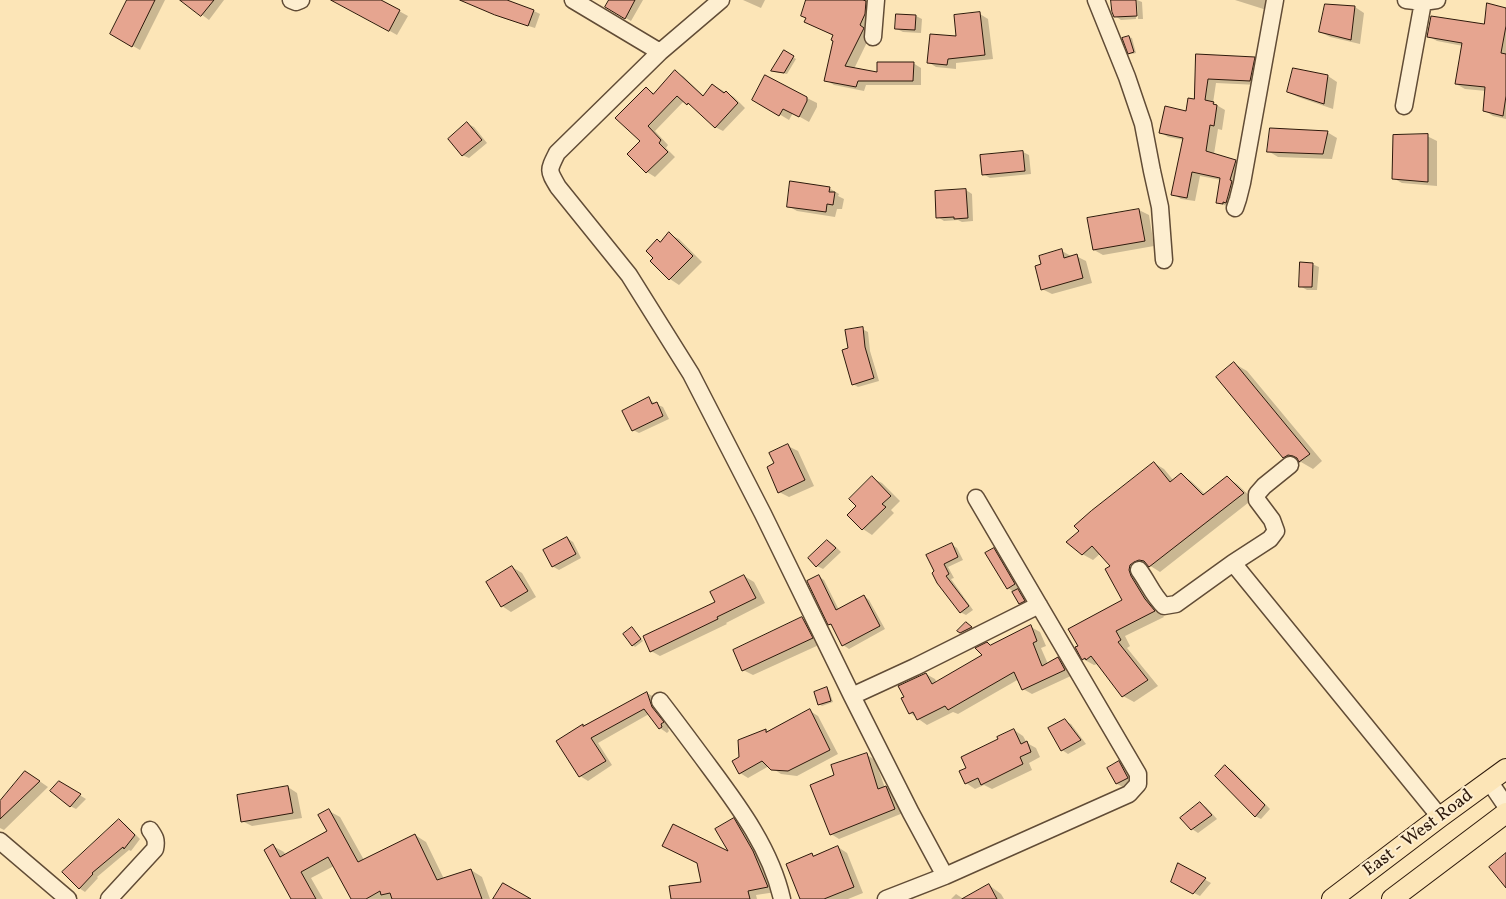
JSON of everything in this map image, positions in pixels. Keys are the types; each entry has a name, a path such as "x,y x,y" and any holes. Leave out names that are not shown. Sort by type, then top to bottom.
{"main road":[{"name":"East - West Road","path":"1332,899 1506,769"},
{"name":"East - West Road","path":"1392,899 1506,813"}],"street":[{"path":"291,0 296,2 301,0"},
{"path":"573,0 660,52"},
{"path":"721,0 660,52 557,153 550,166 550,173 558,187 629,275 691,374 763,514 911,813 945,876"},
{"path":"873,37 876,0"},
{"path":"1096,0 1128,77 1143,124 1160,207 1164,260"},
{"path":"1235,208 1242,183 1275,0"},
{"path":"1404,106 1430,1 1406,0"},
{"path":"1139,570 1156,598 1164,606 1176,604 1232,563 1270,539 1276,531 1272,520 1257,500 1257,494 1290,465"},
{"path":"886,899 917,893 945,876 1129,794 1138,784 1138,774 976,498"},
{"path":"1232,563 1440,817"},
{"path":"852,696 915,667 1038,605"},
{"path":"660,701 735,801 759,839 779,886 782,899"},
{"path":"1489,781 1506,806"},
{"path":"109,899 155,849 157,842 150,830"},
{"path":"0,841 68,899"}],"building":[{"path":"127,0 155,0 132,47 110,34"},
{"path":"180,0 214,0 201,16"},
{"path":"331,0 381,0 400,10 389,31"},
{"path":"460,0 507,0 534,10 528,26 495,15"},
{"path":"609,0 635,0 625,19 605,7"},
{"path":"806,0 866,1 865,14 860,25 864,28 845,66 877,72 877,62 914,62 913,81 858,81 856,87 824,81 833,35 804,22 806,18 801,16"},
{"path":"1111,0 1136,0 1137,16 1114,17"},
{"path":"1487,3 1506,8 1506,26 1501,53 1506,54 1506,96 1503,116 1483,111 1485,87 1455,84 1462,43 1427,37 1431,16 1484,24"},
{"path":"1325,4 1355,6 1351,40 1319,32"},
{"path":"980,12 985,55 948,59 947,65 927,63 930,34 956,36 954,15"},
{"path":"896,14 916,15 915,30 895,29"},
{"path":"1129,36 1134,52 1128,54 1122,38"},
{"path":"784,50 794,56 784,73 771,71"},
{"path":"1196,54 1255,57 1250,81 1208,79 1205,100 1214,102 1213,104 1217,105 1214,126 1210,125 1206,151 1236,160 1226,203 1223,202 1223,204 1216,203 1220,178 1192,172 1187,198 1171,195 1183,138 1159,133 1165,106 1186,111 1188,98 1194,99"},
{"path":"1293,68 1328,75 1324,104 1287,92"},
{"path":"675,70 703,96 712,84 724,93 726,91 738,103 715,128 688,103 687,105 677,96 648,126 661,140 659,143 668,152 646,173 627,154 640,141 615,118 646,87 653,94"},
{"path":"765,75 807,97 799,117 783,109 779,116 752,100"},
{"path":"467,122 482,140 462,156 448,139"},
{"path":"1270,128 1328,131 1323,154 1267,152"},
{"path":"1428,134 1428,182 1392,179 1393,135"},
{"path":"1023,151 1025,171 982,175 980,155"},
{"path":"790,181 830,187 829,192 835,192 833,205 827,204 826,212 787,207"},
{"path":"966,189 968,218 936,218 935,191"},
{"path":"1139,209 1145,241 1093,250 1087,218"},
{"path":"669,232 693,256 669,280 650,261 653,258 646,251 657,239 660,242"},
{"path":"1062,249 1064,258 1077,254 1083,278 1041,290 1035,266 1041,264 1039,256"},
{"path":"1300,262 1313,263 1312,287 1299,287"},
{"path":"863,327 865,347 874,378 852,385 842,350 848,348 845,330"},
{"path":"1234,362 1310,454 1299,462 1293,456 1288,455 1283,458 1216,377"},
{"path":"649,397 652,404 657,402 663,416 632,431 622,411"},
{"path":"788,444 805,480 778,493 767,467 774,463 769,453"},
{"path":"1154,462 1170,482 1181,473 1203,495 1227,476 1244,493 1149,567 1144,561 1139,560 1130,565 1131,576 1155,611 1116,631 1121,640 1118,642 1148,680 1122,697 1091,656 1086,660 1085,658 1082,660 1075,647 1078,646 1068,629 1122,600 1105,569 1110,566 1092,546 1082,555 1066,542 1079,531 1074,526"},
{"path":"872,476 891,496 882,504 886,507 862,530 847,515 856,506 849,499"},
{"path":"567,537 576,554 552,567 543,550"},
{"path":"827,540 836,548 816,567 808,558"},
{"path":"952,543 958,557 944,564 949,574 946,576 969,606 960,613 937,583 932,573 934,571 926,555"},
{"path":"994,548 1015,584 1007,589 985,553"},
{"path":"512,566 528,591 501,607 486,582"},
{"path":"744,575 756,598 650,652 643,636 715,602 710,592"},
{"path":"819,575 836,610 864,595 880,626 842,646 831,624 828,625 807,581"},
{"path":"1018,589 1025,601 1019,604 1012,592"},
{"path":"802,617 813,638 742,671 733,650"},
{"path":"966,622 972,627 960,633 957,631"},
{"path":"1031,625 1037,641 1033,643 1042,666 1058,657 1065,670 1022,690 1014,672 948,710 945,706 917,720 913,712 909,714 901,698 904,697 898,686 926,673 932,684 982,655 975,648 987,642 990,645"},
{"path":"632,627 641,639 632,646 623,634"},
{"path":"827,687 831,701 818,705 814,692"},
{"path":"647,692 652,707 664,722 661,724 662,727 659,729 644,709 591,738 606,761 579,777 556,741 583,724 583,726"},
{"path":"810,709 830,750 788,771 771,770 762,761 739,774 732,761 739,757 738,740 766,729 766,732"},
{"path":"1065,719 1081,740 1061,751 1048,728"},
{"path":"1014,729 1021,744 1027,741 1031,752 1020,757 1023,764 981,785 978,778 965,784 959,771 966,768 961,757"},
{"path":"867,753 878,789 886,786 895,809 830,835 810,785 834,775 831,765"},
{"path":"1119,761 1128,778 1116,784 1107,768"},
{"path":"1225,765 1265,805 1255,817 1215,776"},
{"path":"25,771 40,781 0,819 0,801"},
{"path":"59,781 81,794 70,807 50,791"},
{"path":"288,786 293,813 241,822 237,795"},
{"path":"1200,802 1212,815 1191,830 1180,818"},
{"path":"329,809 358,862 415,834 437,880 471,869 482,899 392,899 390,893 381,895 380,891 366,899 351,899 328,857 301,872 316,899 291,899 264,850 273,844 280,857 327,831 318,815"},
{"path":"734,818 753,851 768,887 748,891 750,899 671,899 669,886 701,882 697,863 662,846 673,824 728,851 715,829"},
{"path":"119,819 135,835 124,849 123,847 92,873 79,889 62,872"},
{"path":"838,846 854,887 824,899 800,899 786,864 812,853 813,856"},
{"path":"1506,853 1506,888 1489,867"},
{"path":"1178,863 1206,878 1193,894 1171,882"},
{"path":"503,883 531,899 493,899"},
{"path":"989,884 997,899 962,899"}]}
